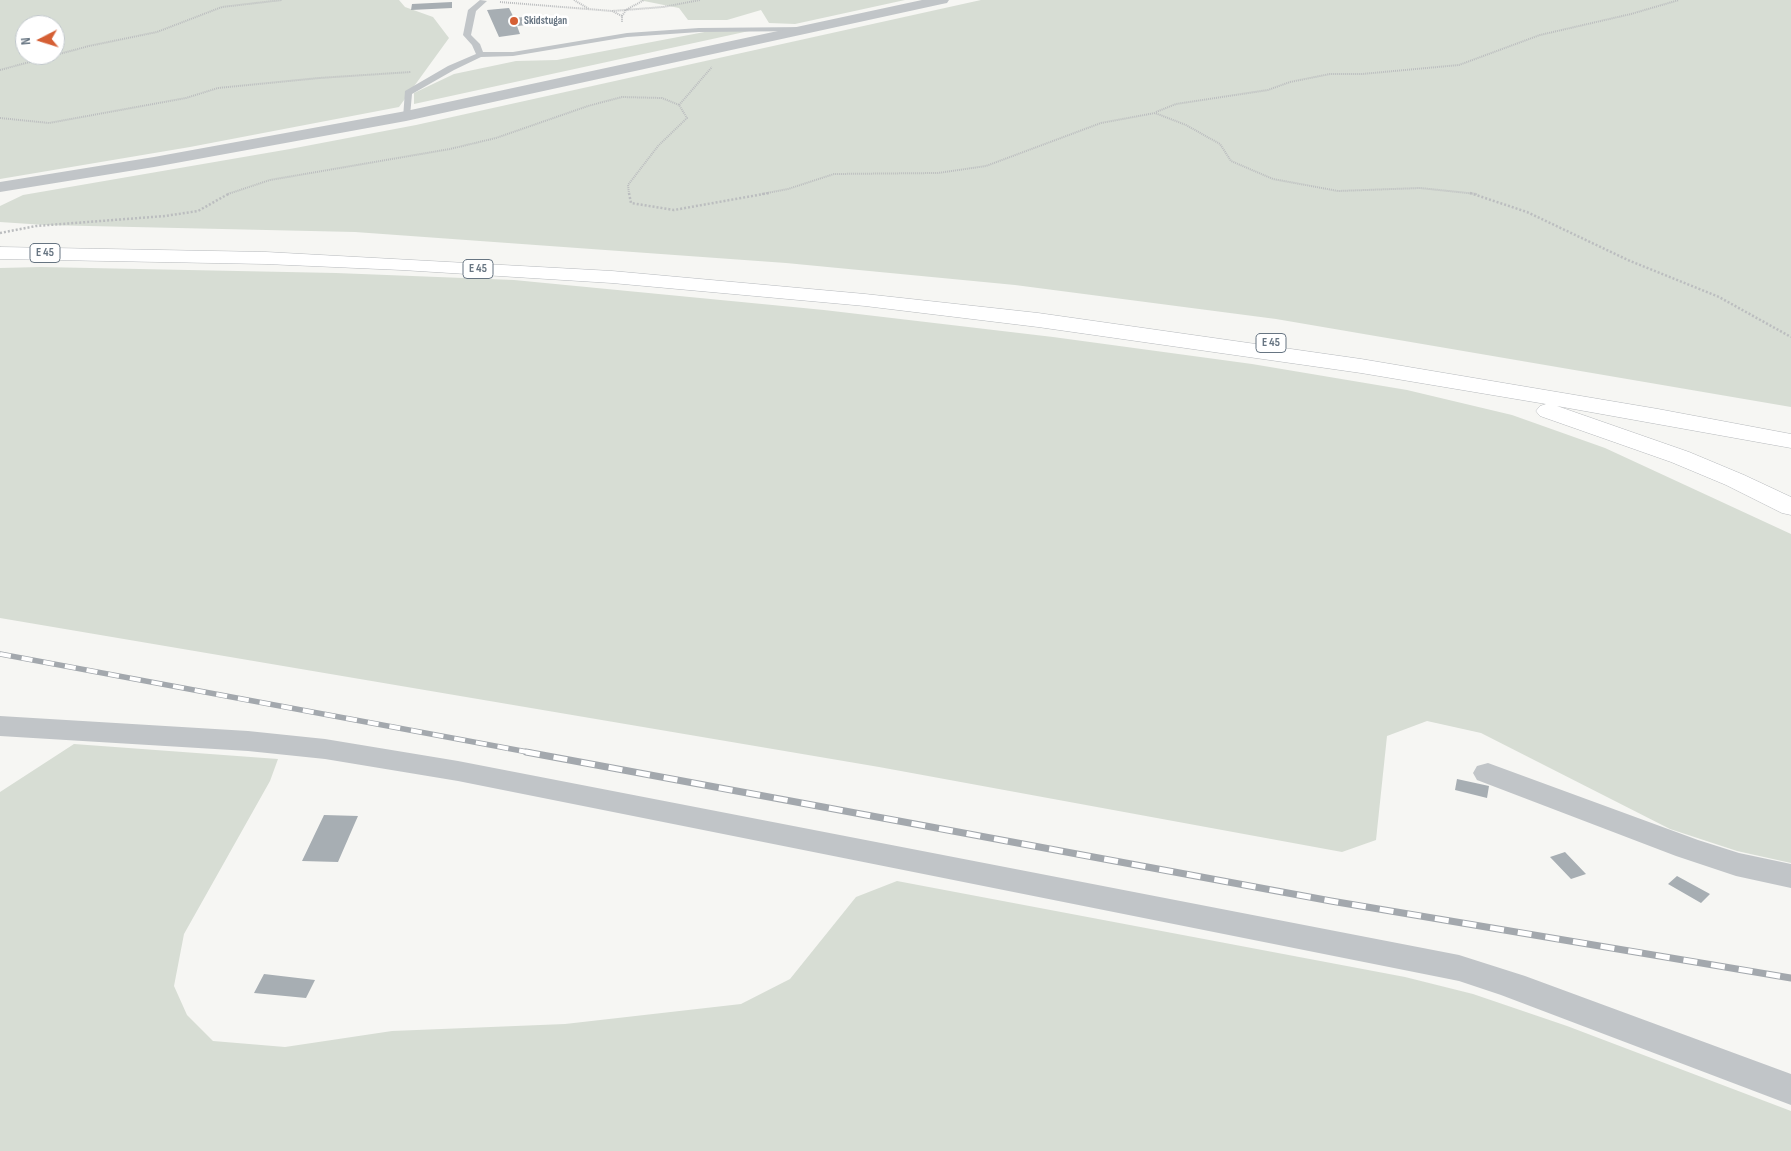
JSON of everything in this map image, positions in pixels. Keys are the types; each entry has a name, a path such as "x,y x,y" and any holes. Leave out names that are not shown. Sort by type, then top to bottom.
{"highway":[{"name":"E 45","path":"0,242 263,250 509,262 748,280 871,292 1140,324 1354,355 1791,432"},
{"name":"E 45","path":"0,253 266,258 402,264 736,287 1048,321 1248,349 1658,416 1791,441"},
{"path":"1456,382 1614,432 1736,480 1791,506"}],"street":[{"path":"0,187 154,162 406,116 942,0"},
{"path":"0,726 248,741 325,749 468,773 1459,968 1512,985 1791,1090"},
{"path":"1488,773 1687,848 1736,864 1791,876"}],"lane":[{"path":"480,55 476,44 467,35 472,10 483,1"},
{"path":"406,116 408,93 451,68 480,55 513,54 636,34 699,30 810,29"}],"path":[{"path":"0,70 89,46 157,32 222,7 282,0"},
{"path":"574,0 589,10"},
{"path":"622,16 626,10 644,0"},
{"path":"483,1 589,10 626,10 662,7 700,0"},
{"path":"0,233 36,226 165,216 198,211 231,192 270,180 450,149 496,138 588,106 622,97 662,98 679,104 687,118 658,146 628,185 632,203 674,210 788,188 834,174 938,173 986,166 1101,123 1155,113 1176,104 1268,90 1290,82 1330,74 1362,74 1459,65 1540,34 1631,14 1679,0"},
{"path":"679,104 726,53 722,48"},
{"path":"0,118 49,123 186,98 218,88 310,78 360,76 451,68"},
{"path":"1155,113 1186,125 1220,144 1231,161 1273,179 1338,191 1420,188 1475,193 1527,212 1630,261 1719,296 1791,337"}],"shaded area":[{"path":"0,0 399,0 405,7 433,17 449,38 399,107 190,147 0,179"},
{"path":"639,0 905,0 795,24 769,23 761,10 727,20 688,20 679,8"},
{"path":"981,0 1791,0 1791,407 1276,319 1015,285 786,263 355,232 45,225 0,222 0,206 23,195 290,149 416,125"},
{"path":"715,30 749,31 414,104 414,93 454,74 516,61 557,60"},
{"path":"41,267 336,273 514,280 824,310 1053,337 1252,364 1407,390 1512,415 1605,448 1791,534 1791,863 1737,851 1670,829 1481,733 1427,721 1387,736 1376,840 1342,852 879,767 0,618 0,268"},
{"path":"74,744 278,759 270,781 184,934 174,986 187,1015 213,1041 285,1047 392,1031 565,1024 741,1004 790,979 856,897 897,881 1405,977 1473,994 1567,1026 1791,1111 1791,1151 0,1151 0,792"}],"building":[{"path":"452,2 452,8 411,10 412,4"},
{"name":"Skidstugan","path":"509,8 514,18 533,16 537,24 517,26 520,34 499,37 487,10"},
{"path":"1457,779 1489,786 1487,798 1455,790"},
{"path":"324,815 358,816 338,862 302,861"},
{"path":"1565,852 1586,874 1571,879 1550,857"},
{"path":"1677,876 1710,894 1701,903 1668,884"},
{"path":"264,974 315,980 306,998 254,993"}],"railway":[{"path":"0,654 533,753"},
{"path":"526,752 1331,901 1791,978"}],"place":[{"name":"Skidstugan","path":"514,21"}]}
